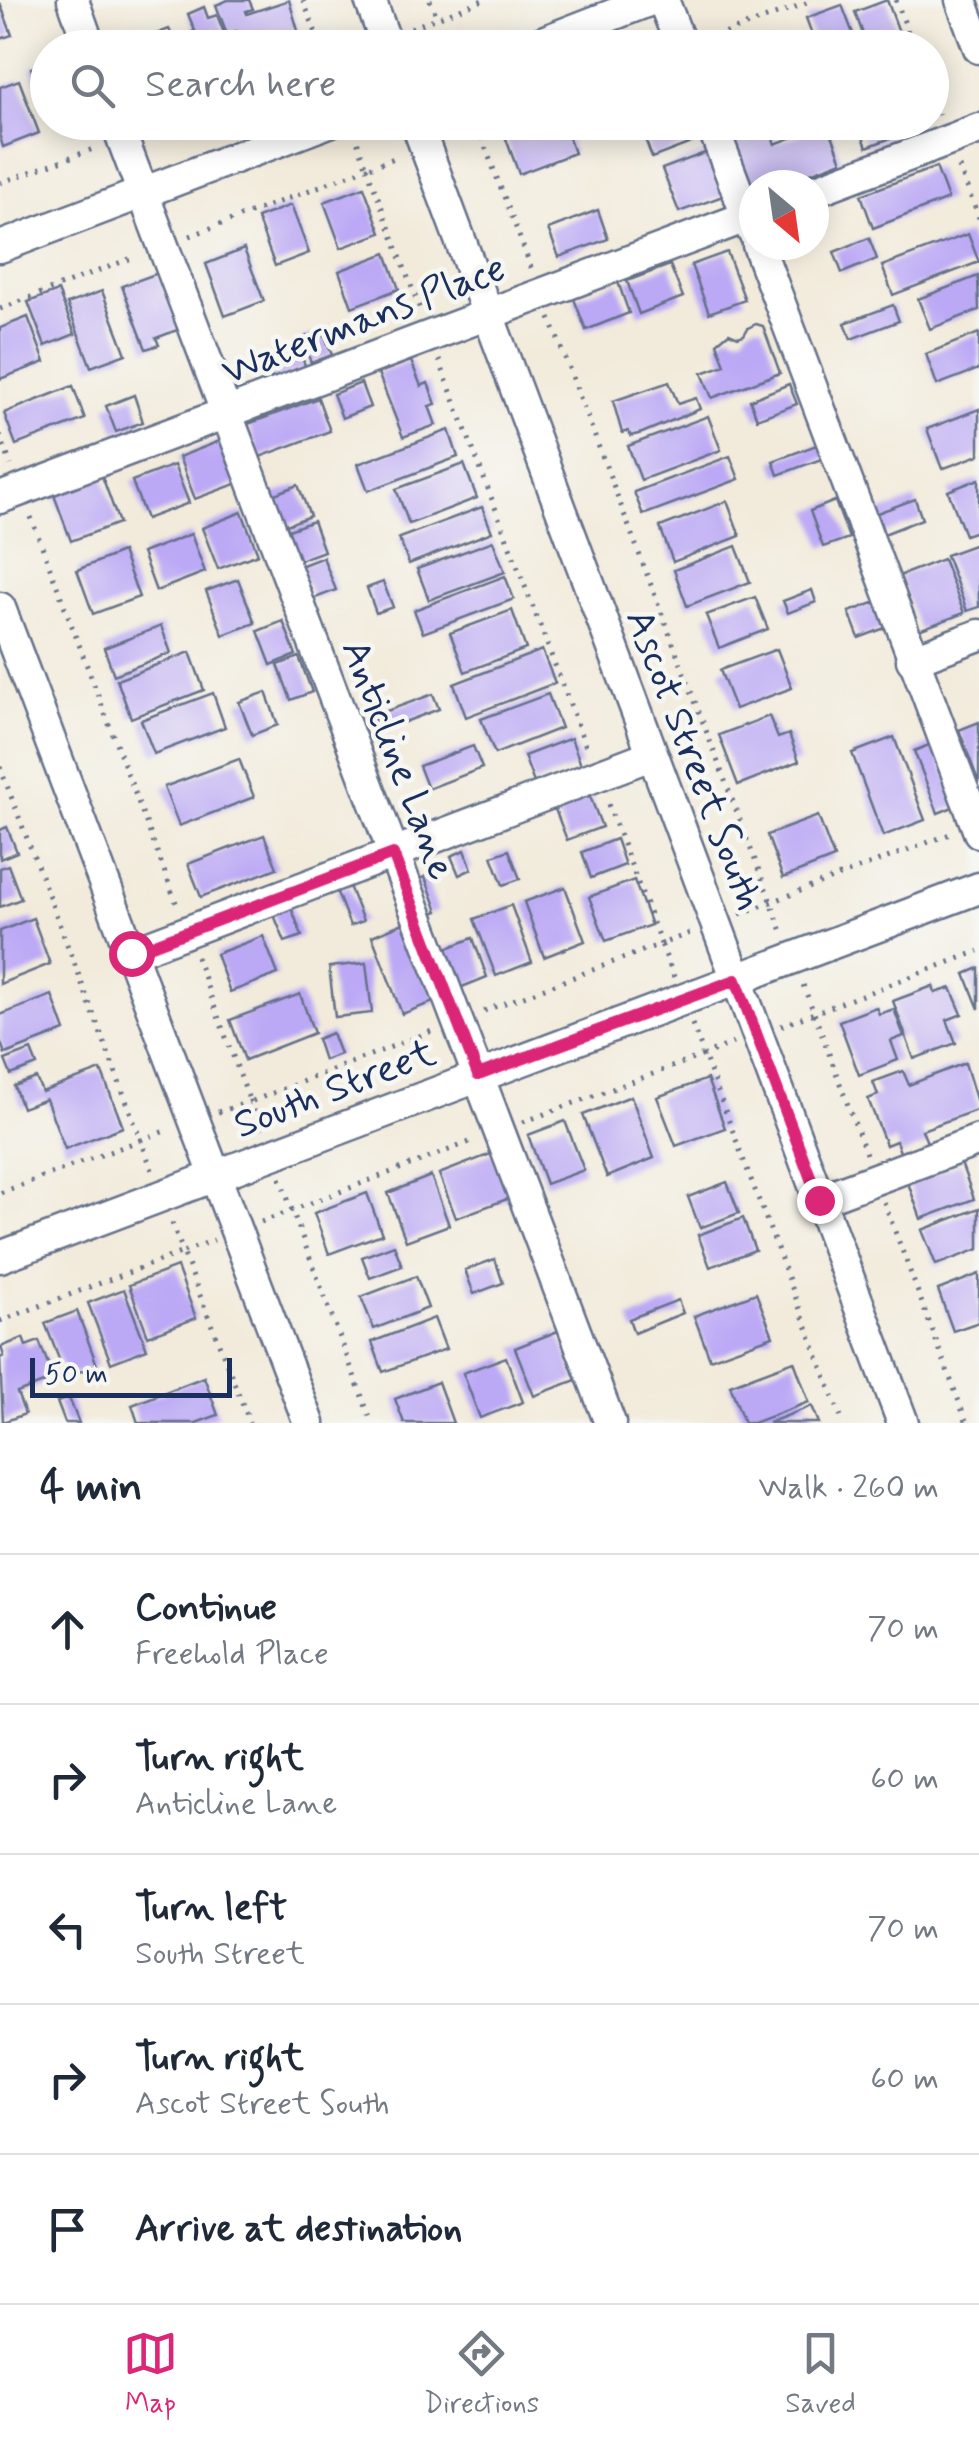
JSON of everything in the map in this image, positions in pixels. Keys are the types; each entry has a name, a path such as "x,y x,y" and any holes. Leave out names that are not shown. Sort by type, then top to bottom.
{"street":[{"path":"73,0 84,30"},
{"path":"370,0 381,30"},
{"path":"573,30 650,0"},
{"path":"663,0 675,30"},
{"path":"962,0 979,48"},
{"path":"829,185 979,129"},
{"name":"Anticline Lane","path":"123,140 610,1423"},
{"path":"0,247 282,140"},
{"name":"Ascot Street South","path":"423,140 903,1423"},
{"path":"718,140 739,193"},
{"name":"Watermans Place","path":"10,494 541,294 739,232"},
{"path":"765,260 978,828"},
{"path":"0,608 309,1423"},
{"path":"912,660 979,635"},
{"path":"131,953 651,755"},
{"name":"South Street","path":"0,1258 979,888"},
{"path":"819,1200 979,1140"}],"path":[{"path":"304,0 315,30"},
{"path":"430,0 437,18 483,0"},
{"path":"736,30 814,0"},
{"path":"896,0 907,30"},
{"path":"0,183 97,140"},
{"path":"483,140 771,902 978,828"},
{"path":"367,168 661,944"},
{"path":"10,494 187,932 250,1102"},
{"path":"0,767 141,1140 0,1193"},
{"path":"967,1423 814,1013 979,952"},
{"path":"704,1055 843,1423"},
{"path":"293,1210 372,1423"},
{"path":"0,1321 183,1252 250,1423"}],"building":[{"path":"228,0 249,0 253,9 247,14 289,0 298,30 225,30 216,5"},
{"path":"887,0 898,30 862,30 855,12"},
{"path":"0,3 12,35 0,39"},
{"path":"842,5 852,30 810,30 806,18"},
{"path":"204,7 208,18 217,15 223,30 195,30 188,14"},
{"path":"19,80 30,109 30,136 3,147 0,137 0,87"},
{"path":"506,140 569,140 574,153 519,174"},
{"path":"646,140 699,140 652,158"},
{"path":"731,140 774,140 775,144 786,140 834,140 842,161 818,170 742,170"},
{"path":"864,140 886,140 867,147"},
{"path":"707,152 723,196 679,212 662,169"},
{"path":"936,167 948,199 873,228 861,195"},
{"path":"364,187 381,233 341,248 324,202"},
{"path":"291,205 309,253 275,266 257,218"},
{"path":"598,210 608,239 559,257 548,229"},
{"path":"968,234 979,262 893,295 882,266"},
{"path":"869,238 877,259 842,273 834,252"},
{"path":"244,249 264,301 225,316 206,264"},
{"path":"727,252 745,300 709,313 691,265"},
{"path":"386,253 399,289 352,307 339,271"},
{"path":"670,265 683,297 639,314 627,281"},
{"path":"158,273 180,329 156,338 159,345 146,349 122,286"},
{"path":"978,276 979,310 930,329 918,299"},
{"path":"618,282 629,313 586,330 574,299"},
{"path":"58,291 75,334 45,346 28,302"},
{"path":"102,291 126,354 91,367 67,304"},
{"path":"893,305 899,321 851,339 845,323"},
{"path":"28,317 45,362 0,379 0,328"},
{"path":"756,324 763,326 780,373 712,398 702,373 725,365 717,343 729,333 744,335"},
{"path":"323,331 332,355 311,363 302,338"},
{"path":"979,333 979,369 937,385 926,354"},
{"path":"297,344 306,368 272,380 263,357"},
{"path":"411,361 421,386 428,383 436,404 429,406 436,425 403,437 378,373"},
{"path":"669,382 678,404 696,398 700,409 642,433 622,433 613,401"},
{"path":"361,383 370,407 342,418 333,394"},
{"path":"789,384 797,404 757,419 750,400"},
{"path":"73,386 85,419 16,445 4,413"},
{"path":"134,395 143,422 116,432 106,406"},
{"path":"318,398 330,431 260,457 248,424"},
{"path":"979,409 979,455 942,469 927,429"},
{"path":"708,416 721,450 641,480 628,446"},
{"path":"449,430 458,457 368,491 358,464"},
{"path":"225,439 241,482 195,499 179,457"},
{"path":"822,443 827,457 778,475 773,461"},
{"path":"730,456 739,479 643,515 634,492"},
{"path":"464,464 477,498 409,524 396,489"},
{"path":"174,465 189,503 146,519 132,481"},
{"path":"102,476 119,523 71,541 54,495"},
{"path":"979,479 979,530 965,535 948,491"},
{"path":"298,485 310,516 284,526 272,495"},
{"path":"915,499 922,519 884,534 877,513"},
{"path":"727,501 740,536 673,562 660,527"},
{"path":"835,501 849,538 823,547 810,511"},
{"path":"482,507 492,532 409,564 399,538"},
{"path":"242,512 258,554 218,569 202,528"},
{"path":"313,521 324,551 297,561 286,531"},
{"path":"191,534 205,572 156,591 142,553"},
{"path":"493,541 505,572 429,600 417,569"},
{"path":"979,543 979,607 967,611 946,555"},
{"path":"736,546 750,582 687,606 674,570"},
{"path":"122,552 139,597 93,614 77,570"},
{"path":"323,557 336,590 313,599 300,566"},
{"path":"943,559 964,613 919,630 899,576"},
{"path":"505,576 514,599 423,633 414,610"},
{"path":"238,579 255,623 223,635 206,591"},
{"path":"383,582 393,607 376,613 367,588"},
{"path":"812,590 816,602 788,613 783,601"},
{"path":"755,597 768,629 719,648 706,615"},
{"path":"876,602 885,628 859,638 849,612"},
{"path":"512,610 526,649 465,672 450,633"},
{"path":"283,621 296,655 271,665 258,631"},
{"path":"161,626 171,653 114,675 104,648"},
{"path":"777,649 792,688 735,709 720,670"},
{"path":"542,650 555,683 466,717 454,684"},
{"path":"190,652 204,690 131,718 117,680"},
{"path":"299,657 312,692 291,700 278,665"},
{"path":"266,692 278,725 252,735 239,702"},
{"path":"213,693 225,727 154,754 141,720"},
{"path":"433,694 439,709 378,732 373,716"},
{"path":"548,694 561,728 495,754 481,719"},
{"path":"769,716 778,738 789,734 799,761 738,785 719,735"},
{"path":"979,722 979,783 959,730"},
{"path":"894,737 925,820 883,836 852,753"},
{"path":"571,738 581,765 534,783 524,756"},
{"path":"934,743 958,805 938,813 914,751"},
{"path":"473,746 482,768 428,789 419,766"},
{"path":"239,759 254,797 179,826 164,787"},
{"path":"588,791 602,827 567,840 553,804"},
{"path":"818,816 834,858 783,878 767,835"},
{"path":"7,827 17,852 0,859 0,830"},
{"path":"264,835 277,868 201,897 188,864"},
{"path":"616,839 625,865 591,878 582,852"},
{"path":"465,850 472,869 459,875 451,856"},
{"path":"509,850 520,879 503,885 492,856"},
{"path":"8,865 21,899 0,907 0,868"},
{"path":"425,877 438,911 428,915 415,881"},
{"path":"634,880 651,925 606,941 589,897"},
{"path":"349,886 363,921 350,926 336,890"},
{"path":"565,887 585,941 544,957 524,902"},
{"path":"290,904 302,936 285,942 272,910"},
{"path":"511,905 532,962 496,976 474,919"},
{"path":"33,918 50,964 0,984 0,931"},
{"path":"406,922 436,1001 402,1014 372,936"},
{"path":"263,936 278,974 230,992 216,954"},
{"path":"473,938 487,977 457,989 442,950"},
{"path":"366,963 372,1013 335,1017 329,967"},
{"path":"979,968 979,1009 965,974"},
{"path":"933,986 935,993 951,988 962,1014 947,1020 956,1043 914,1059 893,1001"},
{"path":"300,994 314,1033 245,1060 230,1020"},
{"path":"52,995 65,1031 5,1054 0,1040 0,1015"},
{"path":"876,1007 879,1014 894,1009 904,1036 891,1041 898,1060 859,1075 839,1021"},
{"path":"332,1033 340,1054 324,1060 317,1039"},
{"path":"31,1050 37,1065 11,1075 5,1060"},
{"path":"965,1063 979,1109 922,1130 928,1145 901,1155 896,1141 886,1145 868,1099 878,1095 873,1082 903,1071 909,1085"},
{"path":"101,1070 123,1127 65,1149 46,1099 22,1108 14,1086 36,1078 42,1092"},
{"path":"707,1079 725,1128 676,1146 657,1097"},
{"path":"631,1096 654,1158 607,1177 583,1115"},
{"path":"565,1121 584,1170 546,1184 528,1135"},
{"path":"493,1153 510,1198 456,1218 439,1174"},
{"path":"961,1163 974,1199 921,1219 908,1183"},
{"path":"431,1176 449,1225 406,1241 388,1193"},
{"path":"727,1182 739,1213 700,1228 688,1197"},
{"path":"367,1193 382,1234 329,1254 314,1213"},
{"path":"979,1208 979,1249 936,1265 922,1230"},
{"path":"743,1218 755,1250 710,1267 698,1235"},
{"path":"394,1245 402,1266 370,1278 362,1257"},
{"path":"495,1259 503,1283 474,1294 465,1270"},
{"path":"177,1267 196,1318 148,1336 129,1285"},
{"path":"979,1274 979,1322 953,1331 938,1290"},
{"path":"416,1276 428,1308 374,1329 361,1297"},
{"path":"124,1289 147,1349 111,1363 88,1303"},
{"path":"756,1293 773,1336 710,1359 694,1316"},
{"path":"678,1300 683,1313 634,1333 629,1319"},
{"path":"77,1311 97,1365 66,1377 45,1323"},
{"path":"434,1318 446,1349 383,1372 372,1342"},
{"path":"558,1331 576,1380 534,1396 515,1348"},
{"path":"23,1338 26,1346 39,1341 54,1379 17,1393 25,1414 3,1422 1,1347"},
{"path":"506,1357 523,1402 480,1418 463,1373"},
{"path":"794,1361 809,1402 744,1423 730,1385"},
{"path":"204,1377 218,1415 196,1423 138,1423 132,1405"},
{"path":"438,1382 453,1423 404,1423 395,1399"},
{"path":"69,1398 79,1423 65,1423 57,1402"},
{"path":"812,1406 819,1423 768,1423"}],"route":[{"path":"131,953 393,854 478,1075 736,980 819,1200"}]}
